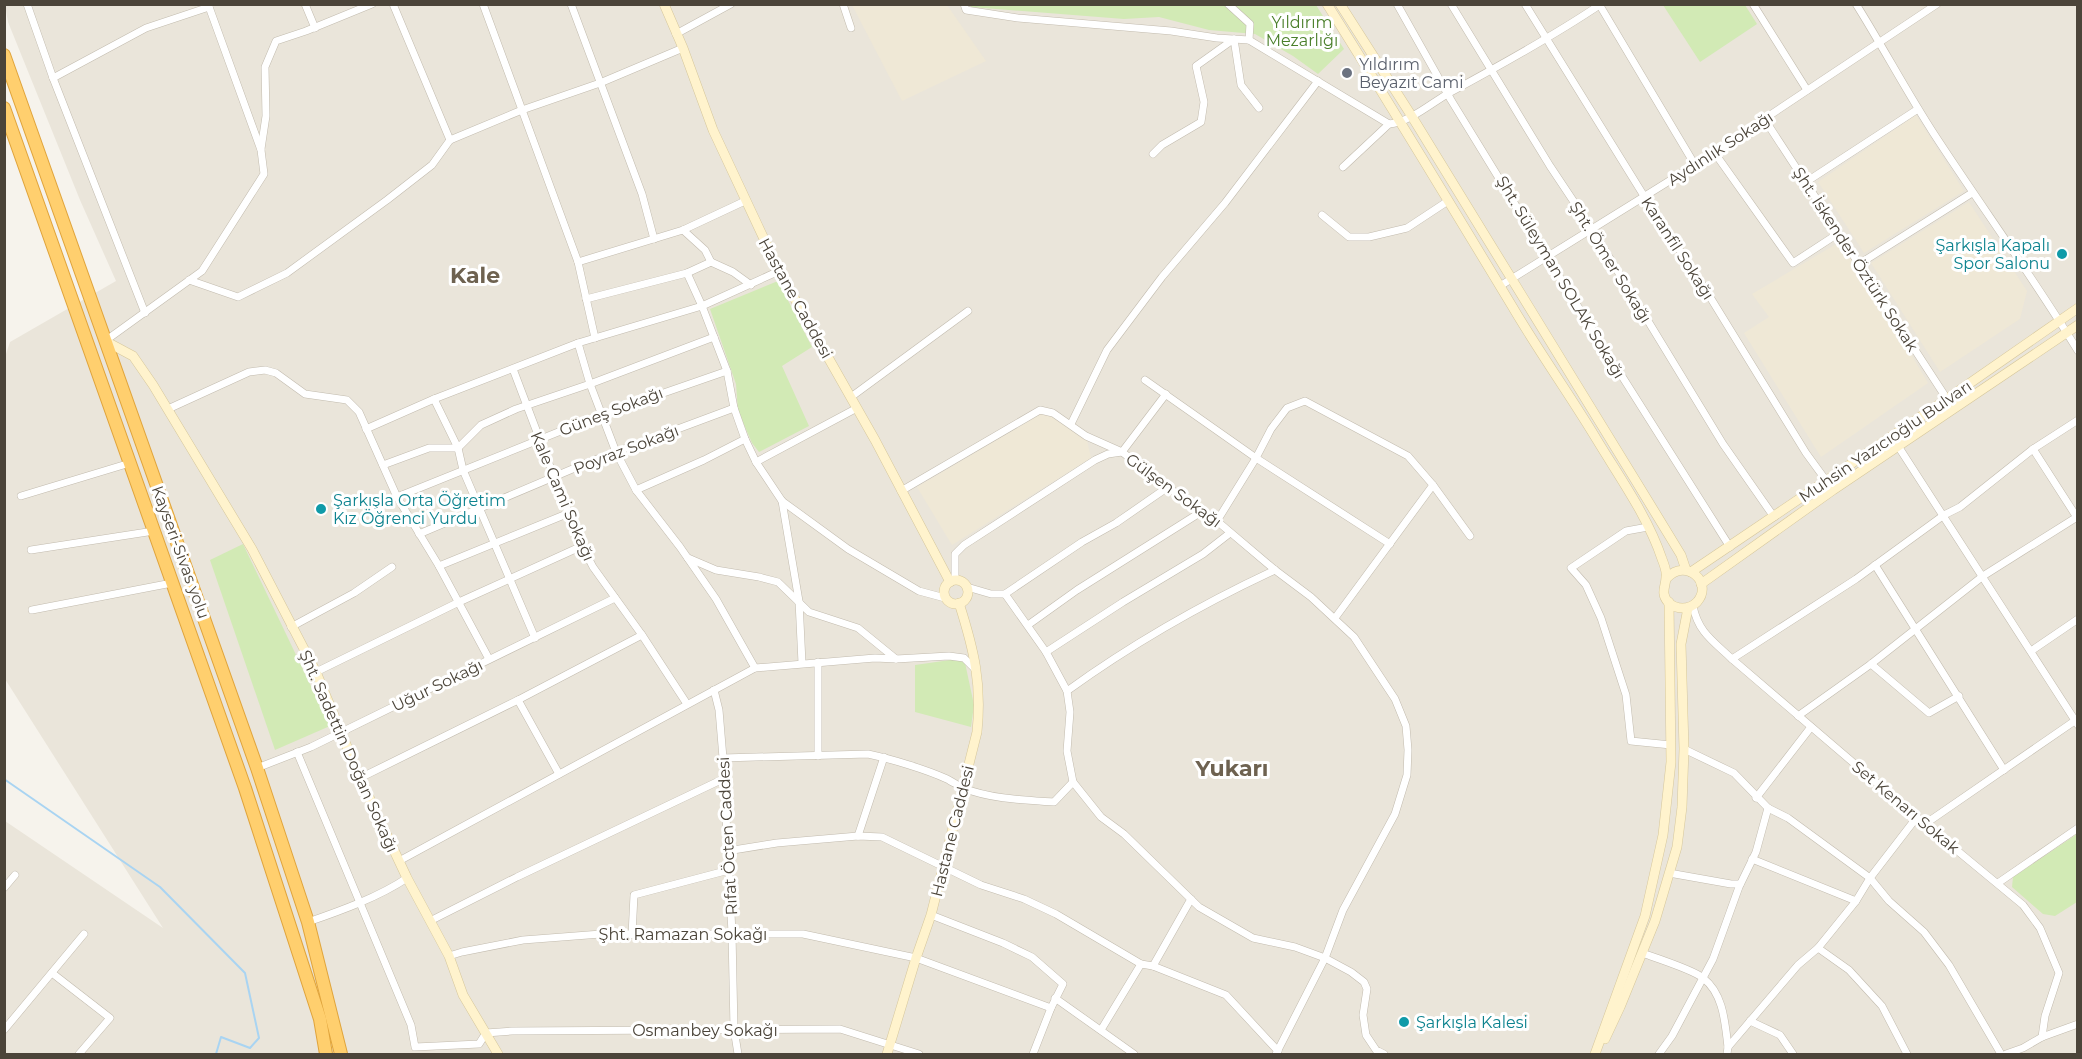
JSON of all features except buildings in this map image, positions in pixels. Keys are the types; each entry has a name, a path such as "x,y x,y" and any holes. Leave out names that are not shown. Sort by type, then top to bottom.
{"highway":[{"name":"Kayseri-Sivas yolu","path":"4,55 257,768 308,922 341,1054"},
{"name":"Kayseri-Sivas yolu","path":"4,108 245,788 320,1019 326,1054"}],"street":[{"path":"27,4 53,78 145,313"},
{"path":"305,4 315,28"},
{"path":"261,150 266,116 265,67 276,41 315,28 372,4"},
{"path":"393,4 450,140"},
{"path":"483,4 578,262 595,338"},
{"path":"571,4 642,194 654,239"},
{"name":"Hastane Caddesi","path":"664,4 713,130 779,271 952,581"},
{"path":"676,34 731,4"},
{"path":"843,4 851,28"},
{"path":"1228,4 1250,24 1248,40"},
{"path":"1327,4 1590,429 1648,527 1662,560 1667,578 1664,593 1669,602 1677,608 1690,607 1700,599 1699,579 1688,571 1652,507 1340,4"},
{"name":"Şht. Süleyman SOLAK Sokağı","path":"1397,4 1448,94 1613,365 1730,547"},
{"name":"Şht. Ömer Sokağı","path":"1451,4 1723,444 1774,517"},
{"name":"Karanfil Sokağı","path":"1525,4 1806,453 1833,490"},
{"path":"1753,4 1807,90"},
{"path":"1856,4 1918,109 2078,351"},
{"name":"Aydınlık Sokağı","path":"1500,286 1765,120 1937,4"},
{"path":"964,6 1018,18 1248,40 1389,124 1401,123 1448,94 1546,40 1600,5 1695,165"},
{"path":"53,78 146,28 208,6 261,150 264,174 202,271 105,341"},
{"path":"1234,39 1241,85 1259,108"},
{"path":"1153,154 1162,145 1201,122 1204,102 1196,66 1234,39"},
{"path":"189,280 238,297 287,273 432,165 450,140 522,110 600,83 683,48"},
{"path":"1071,424 1107,350 1162,277 1225,203 1318,81"},
{"path":"1806,182 1918,109"},
{"name":"Şht. İskender Öztürk Sokak","path":"1765,120 1947,399"},
{"path":"1343,167 1389,124"},
{"path":"1714,152 1793,263 1839,233"},
{"path":"1859,264 1972,193"},
{"path":"578,262 683,230 745,201"},
{"path":"1322,215 1349,237 1369,237 1407,228 1448,201"},
{"path":"683,230 705,250 711,262 733,272 751,285"},
{"path":"586,299 687,273 711,262"},
{"path":"366,429 434,399 578,343 702,306 779,271"},
{"path":"687,273 727,371 734,408 745,439 756,462 782,501 848,549 919,591 945,598 951,603 958,603 965,599 967,587"},
{"name":"Muhsin Yazıcıoğlu Bulvarı","path":"1688,571 1730,547 2078,308"},
{"path":"851,397 968,311"},
{"name":"Muhsin Yazıcıoğlu Bulvarı","path":"1701,584 1833,490 2078,325"},
{"path":"383,465 429,448 458,448 481,425 525,405 590,384 714,337"},
{"name":"Şht. Sadettin Doğan Sokağı","path":"105,341 133,356 168,409 252,549 316,672 360,777 407,878 449,956 463,995 498,1054"},
{"path":"578,343 590,384 616,452 636,490 716,599 755,668"},
{"name":"Kale Cami Sokağı","path":"513,369 538,439 582,546 593,567 642,635 687,704"},
{"path":"168,409 249,372 265,370 276,373 305,394 347,400 359,412 397,496 439,566 489,659"},
{"name":"Güneş Sokağı","path":"397,496 603,414 727,371"},
{"path":"1145,380 1256,458 1390,544"},
{"path":"945,598 945,587 952,581 955,554 1095,460 1108,454 1122,452 1166,394"},
{"path":"434,399 458,448 463,470 535,638"},
{"path":"1217,521 1271,429 1287,408 1305,401 1408,456 1433,485 1470,536"},
{"name":"Poyraz Sokağı","path":"419,534 616,452 734,408"},
{"path":"756,462 857,408"},
{"name":"Gülşen Sokağı","path":"901,491 1040,410 1053,413 1086,436 1122,452 1201,512 1217,521 1311,597 1354,637 1395,699 1406,726 1407,775 1395,814 1343,910 1324,958 1277,1053"},
{"path":"1732,659 1875,565 1944,515 1960,507 2033,449 2078,420"},
{"path":"636,490 745,439"},
{"path":"1898,446 2077,722 1925,824"},
{"path":"1798,716 1871,664 1983,576 2077,518 2033,449"},
{"path":"21,496 130,464"},
{"path":"1335,618 1433,485"},
{"path":"952,581 962,582 967,587 991,594 1005,594 1168,487"},
{"path":"782,501 799,601 801,663"},
{"path":"1028,625 1077,590 1201,512"},
{"path":"439,566 569,513"},
{"path":"1648,527 1626,531 1571,568 1586,585 1601,618 1626,695 1631,741 1671,745"},
{"path":"31,550 154,531"},
{"path":"1046,652 1203,554 1230,533"},
{"path":"316,672 459,602 582,546"},
{"path":"688,558 716,570 778,582 809,612 858,628 896,659"},
{"path":"1875,565 2004,770"},
{"path":"291,627 354,593 392,567"},
{"path":"1067,690 1172,623 1275,570"},
{"path":"1667,578 1675,571 1688,571"},
{"path":"32,610 172,583"},
{"path":"1005,594 1046,652 1067,690 1070,712 1067,751 1073,782 1101,818 1124,834 1199,907 1253,938 1295,947 1324,958 1351,972 1364,982 1366,989 1363,1015 1366,1035 1376,1050 1384,1054"},
{"name":"Uğur Sokağı","path":"257,768 342,731 615,598"},
{"path":"1596,1054 1645,916 1663,835 1671,762 1669,602"},
{"name":"Hastane Caddesi","path":"887,1054 931,915 977,732 980,704 977,671 967,627 958,603"},
{"path":"1596,1054 1620,1007 1655,921 1677,847 1682,807 1684,749 1681,644 1690,607"},
{"name":"Set Kenarı Sokak","path":"1690,607 1705,634 1732,659 2023,905 2040,928 2059,973 2045,1016 2042,1037"},
{"path":"2031,651 2078,619"},
{"path":"360,777 518,700 642,635"},
{"path":"399,861 755,668 874,658 949,656 964,658 977,671"},
{"path":"818,662 818,756"},
{"path":"1871,664 1929,713 1959,696"},
{"name":"Rıfat Öcten Caddesi","path":"714,690 719,710 723,758 732,933 734,1029 738,1054"},
{"path":"518,700 559,774"},
{"path":"1756,798 1811,727"},
{"path":"1684,749 1734,773 1768,808 1788,818 1870,879 1924,932 1949,965 2001,1054"},
{"path":"297,752 411,1025 415,1047 479,1044 486,1033"},
{"path":"723,758 868,754 884,757 945,778 963,788 994,796 1054,802 1073,782"},
{"path":"858,836 884,757"},
{"path":"430,921 723,779"},
{"path":"1659,1054 1672,1036 1713,959 1740,884 1752,859 1768,808"},
{"path":"1728,1051 1750,1021 1798,965 1818,948 1856,902 1870,879 1917,817"},
{"path":"1998,883 2078,828"},
{"path":"727,851 777,843 858,836 882,837 981,885 1024,899 1056,914 1141,964 1153,966 1226,995 1277,1053"},
{"path":"1752,859 1856,902"},
{"path":"632,935 634,895 729,870"},
{"path":"1669,873 1740,884"},
{"path":"4,888 15,875"},
{"path":"308,922 394,887 407,878"},
{"path":"1153,966 1191,899"},
{"path":"931,915 1032,957 1063,984 1055,998 1033,1054"},
{"path":"5,1028 84,934"},
{"name":"Şht. Ramazan Sokağı","path":"449,956 523,940 601,934 803,934 916,958 1051,1008"},
{"path":"1818,948 1849,970 1882,1006 1907,1054"},
{"path":"1642,953 1703,977 1717,993 1724,1016 1728,1051"},
{"path":"1101,1029 1141,964"},
{"path":"51,973 110,1018 79,1054"},
{"path":"1055,998 1134,1054"},
{"path":"1750,1021 1780,1035 1793,1054"},
{"path":"2006,1054 2022,1051 2042,1037 2078,1024"},
{"name":"Osmanbey Sokağı","path":"486,1033 840,1029 919,1054"}],"shaded area":[{"path":"5,5 2077,5 2077,1054 5,1054 5,821 163,928 5,679 5,357 10,342 116,281 80,200 8,22"},
{"path":"852,5 947,5 986,61 902,101"},
{"path":"1916,115 1964,191 1864,253 1818,182"},
{"path":"1969,202 2027,291 2020,319 1940,372 1871,263"},
{"path":"1843,240 1928,383 1821,457 1744,333 1769,317 1752,294"},
{"path":"1046,411 1086,436 1091,458 952,545 917,487"}],"green space":[{"name":"Yıldırım Mezarlığı","path":"971,4 1316,5 1344,49 1318,74 1255,34 1209,30 1159,17 1124,19 971,7"},
{"path":"1663,5 1745,5 1757,24 1700,62"},
{"path":"778,281 812,347 782,366 809,426 759,452 752,443 738,411 736,384 710,309"},
{"path":"243,544 330,726 275,750 210,560"},
{"path":"964,658 974,705 971,727 915,712 915,665"},
{"path":"2077,834 2077,902 2055,916 2043,914 2012,887 2013,877"}],"waterway":[{"path":"4,779 160,887 245,973 259,1038 250,1048 221,1037 216,1054"}],"place":[{"name":"Yıldırım Beyazıt Cami","path":"1347,73"},
{"name":"Şarkışla Kapalı Spor Salonu","path":"2062,254"},
{"name":"Şarkışla Orta Öğretim Kız Öğrenci Yurdu","path":"321,509"},
{"name":"Şarkışla Kalesi","path":"1404,1022"}],"district":[{"name":"Kale","path":"475,275"},
{"name":"Yukarı","path":"1232,768"}]}
